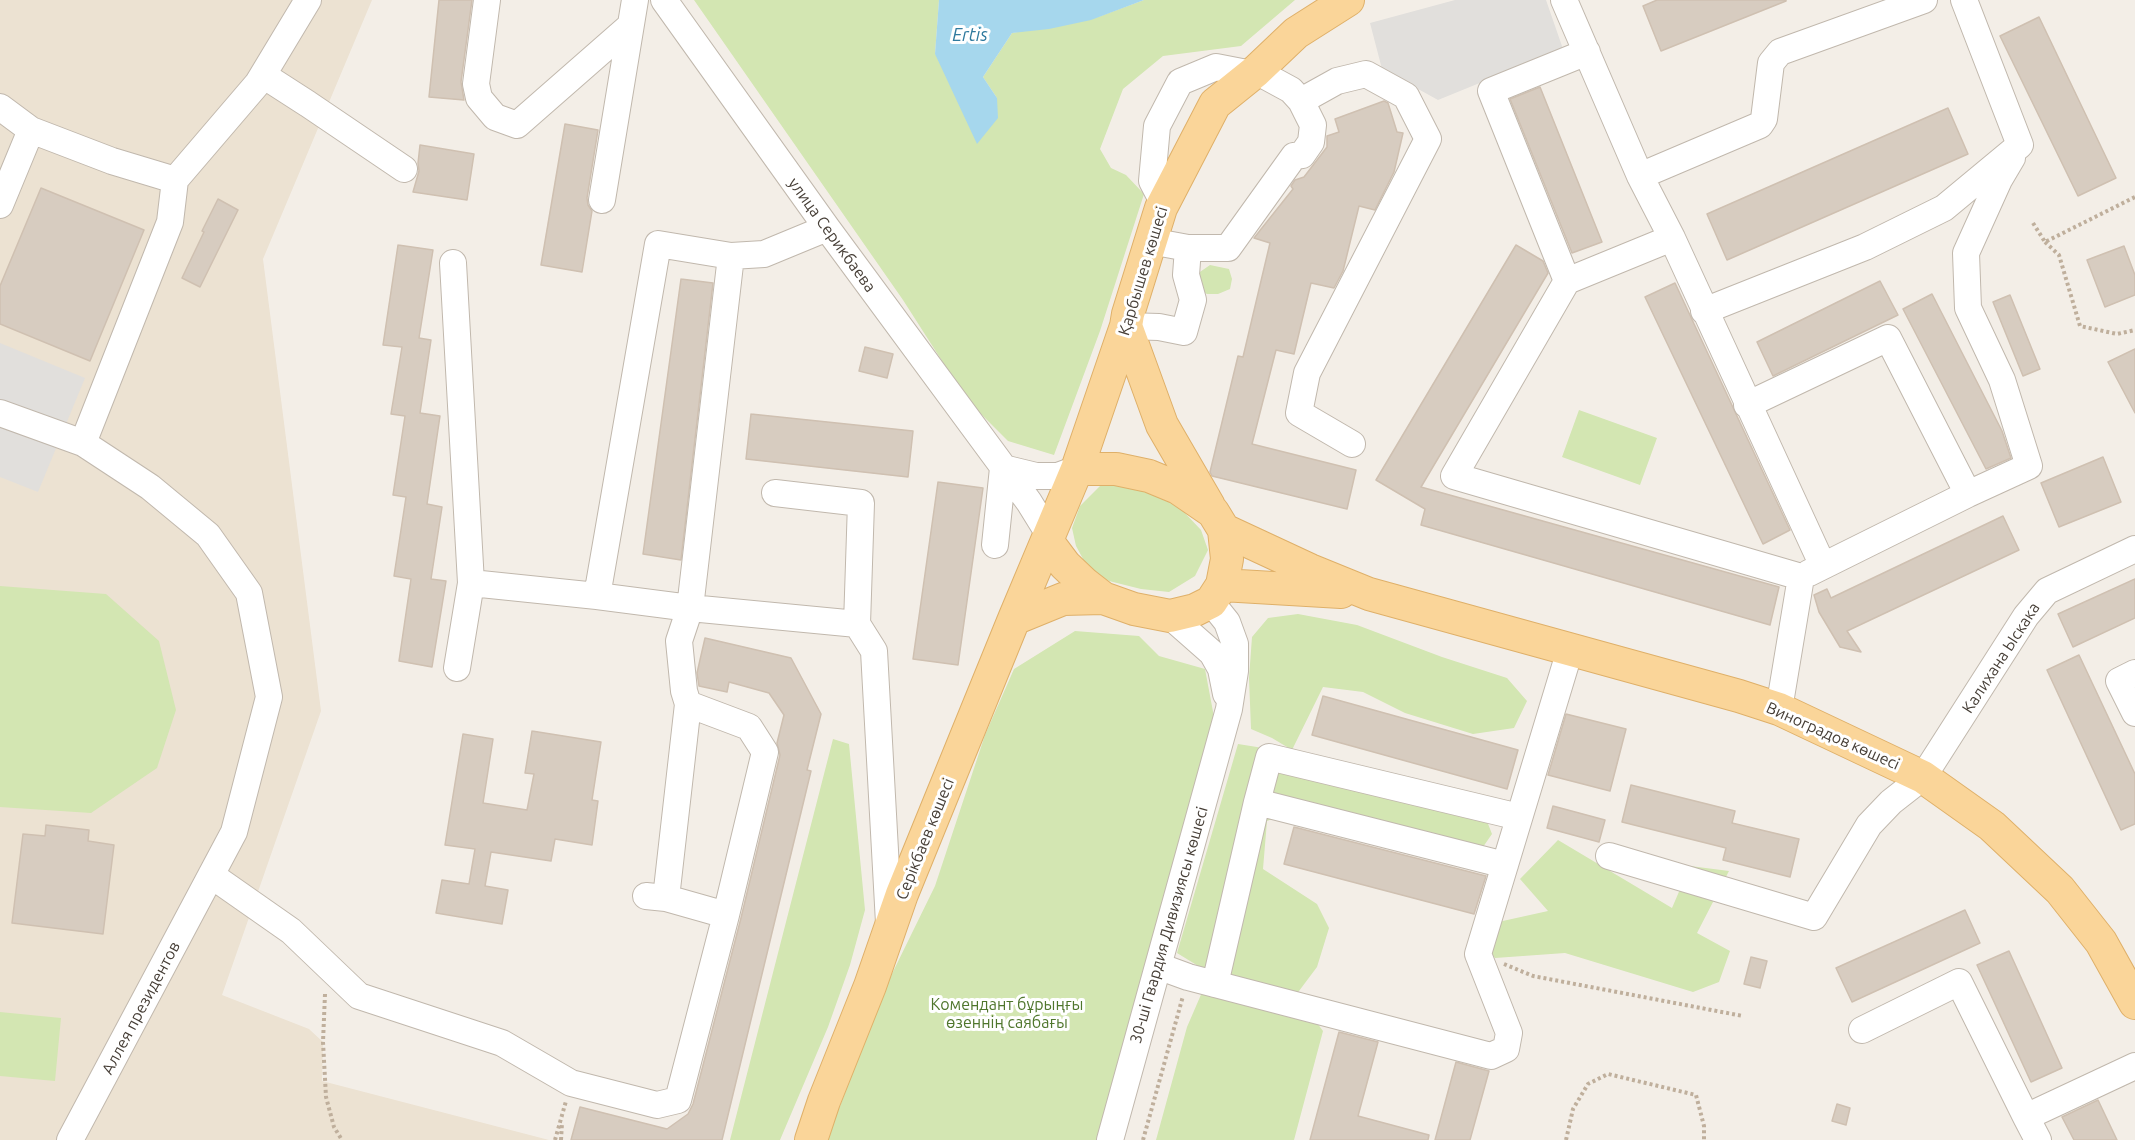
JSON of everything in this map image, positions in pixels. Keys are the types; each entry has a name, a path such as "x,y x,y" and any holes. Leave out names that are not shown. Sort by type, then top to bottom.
{"main road":[{"name":"Қарбышев көшесі","path":"1049,538 1077,469 1126,326 1163,202 1215,104 1254,73 1296,33 1348,0"},
{"path":"1049,538 1065,565 1085,584 1103,598 1134,609 1170,616 1195,610 1216,593 1227,559 1218,521 1162,425 1126,326"},
{"path":"1077,469 1116,469 1149,476 1178,488 1218,521 1310,570 1369,594"},
{"name":"Серікбаев көшесі","path":"811,1140 902,894 1049,538"},
{"path":"1216,593 1369,594"},
{"name":"Виноградов көшесі","path":"1369,594 1779,709 1923,777 1992,826 2060,890 2101,942 2135,1003"},
{"path":"1014,619 1064,598 1103,598"}],"street":[{"path":"83,442 170,222 175,180 263,75 308,0"},
{"path":"487,0 476,84 479,98 495,117 517,125 630,26"},
{"path":"602,201 635,0"},
{"name":"улица Серикбаева","path":"664,0 827,228 1029,502 1049,538"},
{"path":"1564,0 1640,176 1672,238 1747,405 1812,571 1779,709"},
{"path":"1640,176 1760,124 1764,119 1771,63 1780,52 1924,0"},
{"path":"1964,0 2020,145"},
{"path":"1567,281 1491,91 1587,52"},
{"path":"1150,241 1188,248 1228,248 1294,156 1302,155 1311,142 1313,125 1301,101 1291,90 1254,73 1216,67 1180,82 1157,126 1152,181 1163,202"},
{"path":"1301,101 1337,81 1366,74 1407,96 1428,139 1307,373 1299,412 1352,444"},
{"path":"263,75 404,169"},
{"path":"0,107 31,130 112,161 175,180"},
{"path":"0,205 31,130"},
{"path":"1672,238 1567,281 1454,476 1812,571 2029,466 2002,380 1968,308 1966,264 1966,253 1999,180 2020,145"},
{"path":"1704,311 1865,247 1944,208 2020,145"},
{"path":"597,596 658,244 731,256 764,254 827,228"},
{"path":"1126,326 1159,327 1184,332 1193,300 1186,275 1188,248"},
{"path":"726,915 656,897 688,704 684,691 679,641 690,608 731,256"},
{"path":"453,263 471,583 457,668"},
{"path":"1747,405 1888,338 1968,494"},
{"name":"Аллея президентов","path":"0,413 83,442 150,487 208,535 249,593 269,697 234,832 70,1140"},
{"path":"995,545 1003,468 1036,476 1058,476 1077,469"},
{"path":"776,493 861,504 857,624 874,651 889,930"},
{"name":"Калихана Ыскака","path":"1609,856 1814,917 1869,825 1891,802 1923,777 2026,616 2047,591 2135,549"},
{"path":"471,583 857,624"},
{"name":"30-ші Гвардия Дивизиясы көшесі","path":"1110,1140 1229,709 1235,671 1235,644 1216,593"},
{"path":"1170,616 1212,653 1221,669 1229,709"},
{"path":"1158,966 1188,977 1491,1056 1506,1049 1509,1033 1478,954 1570,650"},
{"path":"2135,673 2119,681 2135,713"},
{"path":"212,875 291,931 359,996 502,1043 571,1083 657,1105 678,1100 765,752 749,727 688,704"},
{"path":"1215,984 1269,758 1519,817"},
{"path":"1257,802 1504,865"},
{"path":"1862,1029 1959,982 2033,1134 2135,1066"}],"path":[{"path":"2045,242 2135,197"},
{"path":"2033,223 2045,242 2059,255 2080,326 2117,334 2135,330"},
{"path":"1478,954 1533,976 1743,1016"},
{"path":"1143,1140 1188,977"},
{"path":"342,1140 334,1127 326,1097 322,1042 325,992 359,996"},
{"path":"1566,1140 1573,1109 1588,1084 1608,1074 1695,1095 1704,1126 1704,1140"},
{"path":"555,1140 571,1083"},
{"path":"561,1140 571,1083"}],"shaded area":[{"path":"0,0 372,0 263,259 321,711 222,995 309,1029 323,1042 322,1081 549,1140 0,1140"},
{"path":"1455,0 1546,0 1563,49 1438,100 1382,69 1370,23"},
{"path":"0,343 85,378 38,492 0,477"}],"green space":[{"path":"694,0 939,0 935,54 997,98 983,77 1012,33 1098,17 1144,0 1295,0 1241,46 1163,56 1123,89 1100,149 1111,168 1126,175 1144,194 1100,331 1054,455 1008,441 967,400 903,300"},
{"path":"1210,265 1229,269 1232,279 1230,289 1218,294 1207,294 1197,289 1197,274"},
{"path":"1579,410 1657,438 1640,485 1562,457"},
{"path":"1106,480 1146,487 1184,512 1201,530 1208,550 1195,576 1169,592 1141,589 1109,581 1088,568 1076,546 1072,528 1080,506"},
{"path":"0,586 106,594 159,641 176,710 157,768 91,813 0,807"},
{"path":"1298,614 1357,625 1442,657 1507,678 1527,701 1514,728 1473,734 1405,713 1363,692 1323,687 1292,750 1251,729 1249,678 1252,637 1268,618"},
{"name":"Комендант бұрыңғы өзеннің саябағы","path":"1075,631 1139,636 1159,656 1205,669 1214,717 1098,1140 827,1140 886,986 935,886 985,735 1014,669"},
{"path":"833,739 849,744 865,910 850,965 828,1027 780,1140 730,1140"},
{"path":"1238,744 1257,747 1483,811 1492,834 1476,857 1304,807 1267,821 1263,869 1317,904 1329,928 1317,967 1296,995 1323,1031 1294,1140 1156,1140 1187,1027 1208,972 1177,953"},
{"path":"1558,840 1672,908 1690,866 1729,871 1697,933 1730,951 1719,982 1693,992 1565,953 1495,958 1471,928 1548,911 1520,879"},
{"path":"0,1012 61,1018 55,1081 0,1076"}],"water":[{"name":"Ertis","path":"939,0 1144,0 1091,20 1049,29 1012,33 983,77 997,98 998,118 977,144 935,54"}],"building":[{"path":"439,0 472,0 461,82 464,100 429,97"},
{"path":"1657,0 1786,1 1661,51 1643,6"},
{"path":"2039,17 2116,178 2078,196 2000,36"},
{"path":"1540,87 1602,242 1572,253 1510,99"},
{"path":"1384,101 1388,103 1397,132 1403,133 1394,172 1375,210 1359,206 1343,271 1334,288 1311,283 1294,354 1276,350 1252,444 1356,470 1347,509 1212,476 1210,472 1238,356 1243,357 1270,243 1254,238 1293,189 1291,186 1295,180 1304,177 1327,147 1327,136 1339,132 1335,119"},
{"path":"1948,108 1968,154 1727,260 1707,214"},
{"path":"565,124 598,130 587,198 592,211 582,272 541,265"},
{"path":"420,145 474,154 467,200 413,192 419,171"},
{"path":"41,188 144,230 90,361 0,324 0,286"},
{"path":"218,199 238,210 200,287 182,278"},
{"path":"398,245 433,250 419,338 431,340 420,413 440,416 427,504 442,507 431,579 446,581 432,667 399,661 411,579 394,576 406,497 393,495 405,416 391,414 402,347 383,345"},
{"path":"1516,245 1543,261 1548,273 1421,487 1779,587 1770,625 1421,525 1425,509 1376,480"},
{"path":"2124,246 2135,275 2135,295 2105,307 2087,260"},
{"path":"681,279 713,283 681,560 643,554"},
{"path":"1880,281 1898,315 1773,376 1757,342"},
{"path":"1675,283 1790,530 1763,544 1645,297"},
{"path":"1932,294 2002,431 2011,458 1986,469 1903,309"},
{"path":"2010,295 2040,369 2023,376 1993,302"},
{"path":"865,347 893,354 887,378 859,371"},
{"path":"2135,349 2135,413 2108,362"},
{"path":"751,414 913,431 908,477 746,459"},
{"path":"2103,457 2121,502 2059,527 2041,483"},
{"path":"938,482 983,488 958,665 913,659"},
{"path":"2003,516 2019,550 1847,631 1861,652 1840,647 1819,612 1814,595 1827,589 1831,598"},
{"path":"2135,579 2135,618 2073,647 2058,614"},
{"path":"705,638 791,658 821,714 807,770 811,771 722,1140 571,1140 580,1107 667,1129 688,1114 693,1104 780,755 777,743 784,715 769,693 729,682 727,692 699,686 697,673"},
{"path":"2079,655 2135,774 2135,824 2121,830 2047,670"},
{"path":"1323,696 1518,750 1507,789 1312,735"},
{"path":"1566,714 1626,729 1610,791 1548,775"},
{"path":"532,731 601,742 592,800 598,801 592,845 555,839 551,861 491,852 485,886 508,890 502,924 436,913 442,880 469,884 475,849 445,845 463,734 493,739 483,803 527,810 534,774 525,773"},
{"path":"1631,785 1735,811 1732,823 1799,839 1790,877 1723,860 1726,848 1622,822"},
{"path":"1553,806 1605,820 1599,842 1547,828"},
{"path":"46,825 89,830 88,841 114,845 103,934 12,923 23,834 45,836"},
{"path":"1294,827 1486,876 1474,914 1284,864"},
{"path":"1965,910 1980,943 1852,1002 1836,968"},
{"path":"2009,951 2062,1068 2031,1082 1977,965"},
{"path":"1751,957 1767,961 1760,988 1744,984"},
{"path":"1339,1032 1378,1042 1358,1116 1429,1135 1428,1140 1310,1140"},
{"path":"1456,1062 1489,1071 1470,1140 1435,1140"},
{"path":"2098,1100 2117,1140 2074,1140 2062,1117"},
{"path":"1837,1104 1850,1108 1846,1125 1832,1121"}]}
